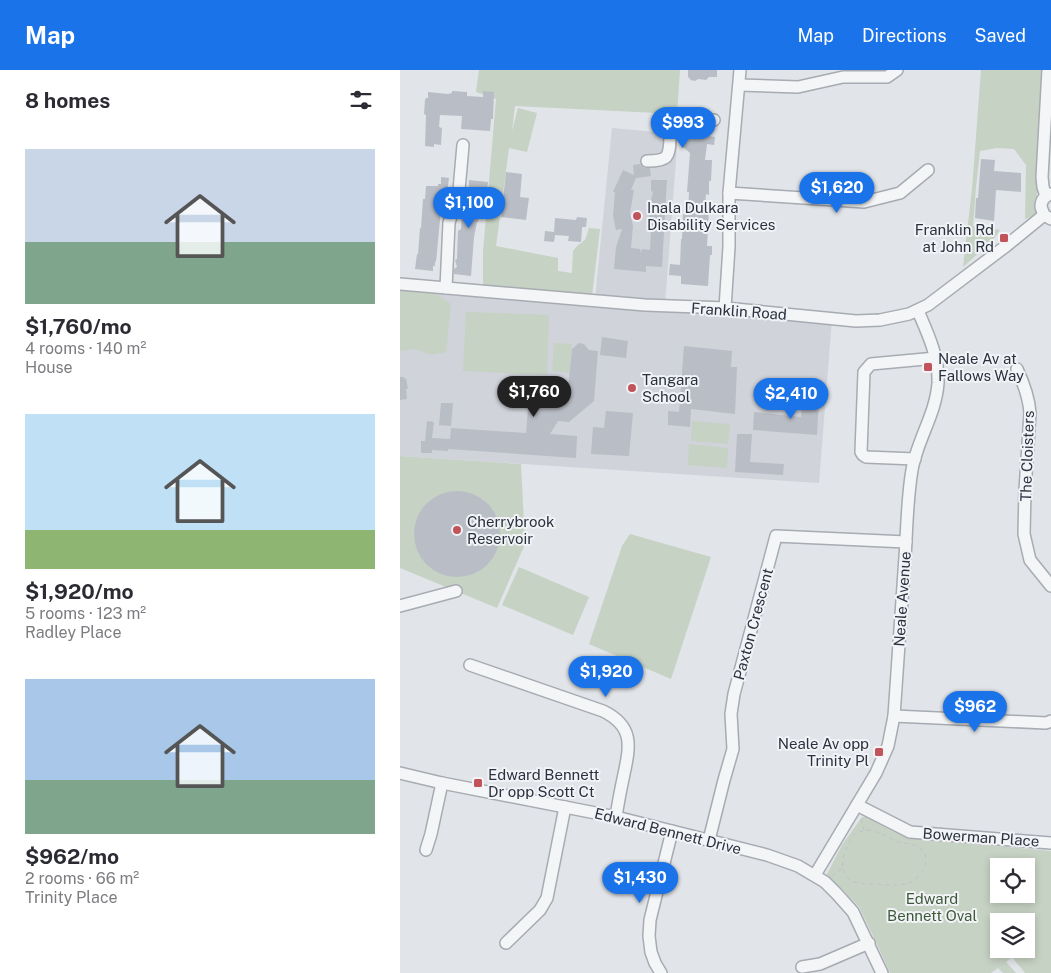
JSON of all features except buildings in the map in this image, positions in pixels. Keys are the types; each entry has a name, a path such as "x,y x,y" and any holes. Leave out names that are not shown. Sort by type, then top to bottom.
{"street":[{"path":"724,308 729,238 729,193 740,70"},
{"path":"739,85 798,86 844,77 888,77 897,70"},
{"path":"1048,70 1042,177 1043,187 1048,195 1041,203 1040,208 1048,217"},
{"path":"647,161 666,157 670,146 672,122 675,118 680,116 714,120"},
{"path":"446,288 449,223 459,190 463,145"},
{"path":"729,193 864,202 900,193 928,170"},
{"name":"Franklin Road","path":"400,284 645,305 724,308 856,321 880,320 918,311 936,300 1048,217"},
{"name":"Neale Avenue","path":"815,875 883,759 890,740 894,716 911,479 915,459 936,399 938,384 936,358 930,336 918,311"},
{"path":"915,459 866,458 863,456 861,452 864,372 871,364 936,358"},
{"name":"The Cloisters","path":"1017,369 1025,386 1030,413 1024,534 1030,560 1051,586"},
{"name":"Paxton Crescent","path":"709,840 733,749 731,714 734,694 776,536 906,542"},
{"path":"400,606 456,592"},
{"path":"470,665 603,711 620,723 627,736 629,748 616,817"},
{"path":"894,716 1046,723 1051,720"},
{"name":"Edward Bennett Drive","path":"400,774 616,817 709,840 798,866 825,882 853,912 882,973"},
{"path":"426,850 442,783"},
{"name":"Bowerman Place","path":"857,805 910,832 1051,843"},
{"path":"506,943 540,910 547,898 564,807"},
{"path":"661,973 651,952 650,920 672,831"},
{"path":"802,967 820,964 869,944"}],"path":[{"path":"867,830 876,831 890,838 915,845 922,849 925,855 925,868 918,878 910,883 899,885 858,883 849,880 844,872 844,868 844,852 855,833 867,830"},
{"path":"825,882 844,868"}],"shaded area":[{"name":"Inala Dulkara Disability Services","path":"612,128 678,134 665,304 595,299"},
{"name":"Tangara School","path":"400,284 832,319 819,483 400,456"}],"green space":[{"path":"479,70 680,70 677,114 515,106 512,131 518,108 537,113 527,152 509,148 496,246 558,258 558,271 572,273 573,251 585,240 589,228 600,229 592,296 483,285 483,252 496,99 476,92"},
{"path":"981,70 1044,70 1036,215 1025,219 1026,165 1014,149 997,148 980,151 973,226 1000,230 993,240 963,267 972,189"},
{"path":"400,290 436,294 451,304 446,352 431,355 415,349 400,351"},
{"path":"466,312 549,315 547,375 463,371"},
{"path":"554,343 572,344 569,373 552,371"},
{"path":"692,421 730,424 728,444 691,441"},
{"path":"689,444 728,448 727,468 688,465"},
{"path":"400,456 521,464 525,544 497,608 400,568"},
{"path":"630,534 711,557 671,679 589,644 622,546"},
{"path":"519,567 589,597 573,635 502,605"},
{"name":"Edward Bennett Oval","path":"862,817 866,817 908,838 1051,851 1051,973 1025,973 1013,958 1035,958 1035,913 990,913 990,958 1011,958 1006,962 1016,973 1003,973 998,968 991,973 890,973 859,907 826,876 842,845"}],"place":[{"name":"Inala Dulkara Disability Services","path":"637,216"},
{"name":"Franklin Rd at John Rd","path":"1004,238"},
{"name":"Neale Av at Fallows Way","path":"928,367"},
{"name":"Tangara School","path":"632,388"},
{"name":"Cherrybrook Reservoir","path":"457,530"},
{"name":"Neale Av opp Trinity Pl","path":"879,752"},
{"name":"Edward Bennett Dr opp Scott Ct","path":"478,783"}]}
